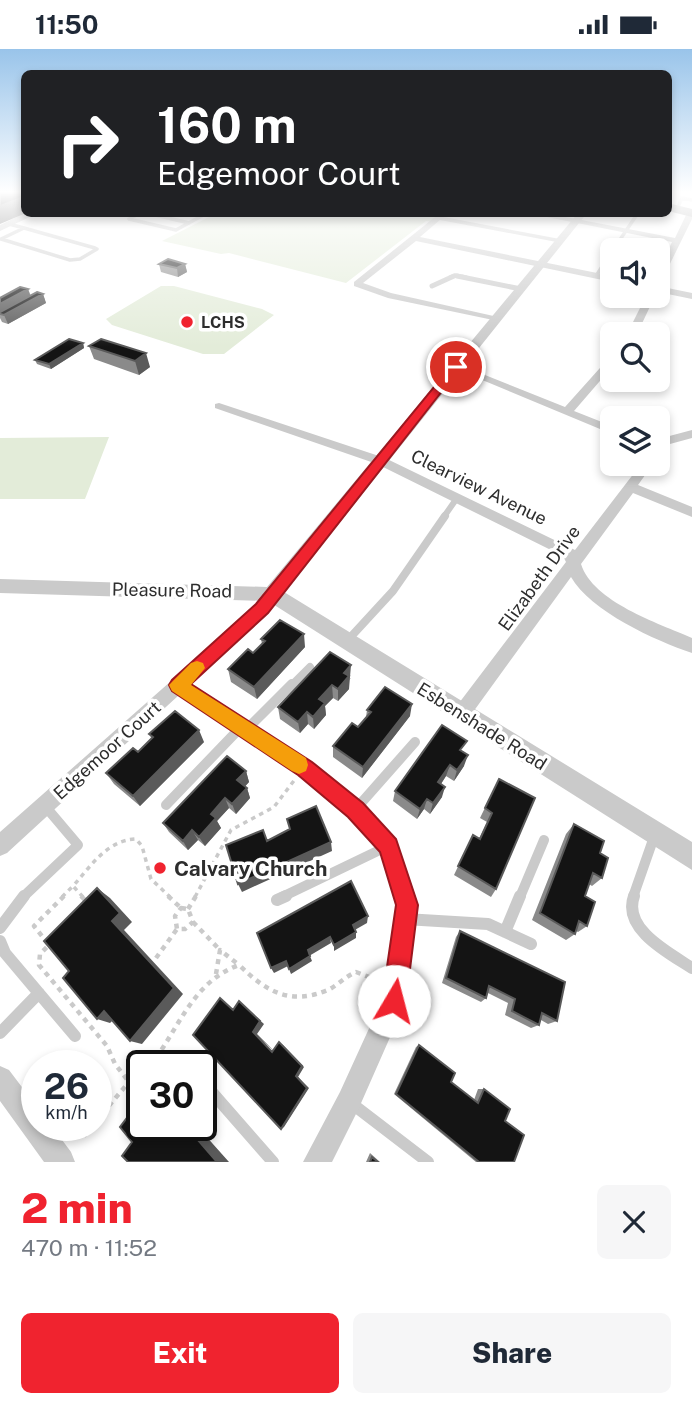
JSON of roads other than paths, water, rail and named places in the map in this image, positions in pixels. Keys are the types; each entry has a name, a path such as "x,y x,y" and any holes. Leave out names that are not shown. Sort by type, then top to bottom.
{"street":[{"path":"409,243 357,284 388,295 495,319"},
{"path":"439,243 600,277"},
{"path":"272,594 559,243"},
{"path":"670,291 692,296"},
{"path":"456,367 600,425"},
{"path":"568,412 600,375"},
{"name":"Clearview Avenue","path":"219,406 380,461 569,552 582,582 602,599 692,646"},
{"path":"670,440 692,433"},
{"name":"Elizabeth Drive","path":"462,713 639,476"},
{"path":"631,487 692,512"},
{"name":"Pleasure Road","path":"0,586 272,594"},
{"name":"Esbenshade Road","path":"272,594 692,857"},
{"name":"Edgemoor Court","path":"0,846 253,618 272,594"},
{"path":"178,685 305,768 355,810 389,846 407,905 394,1001 349,1101 317,1162"},
{"path":"2,1087 61,1162"}],"lane":[{"path":"14,243 70,260 80,259 97,249 80,243"},
{"path":"596,276 600,270"},
{"path":"432,286 455,275 521,289"},
{"path":"347,641 374,617 401,583 457,498"},
{"path":"166,805 243,728 310,667"},
{"path":"355,810 415,742"},
{"path":"0,928 0,923 15,906 78,845 44,806"},
{"path":"655,834 631,903 631,911 648,938 692,968"},
{"path":"505,932 544,840"},
{"path":"276,900 389,846"},
{"path":"405,919 488,924 531,944"},
{"path":"0,941 5,953 75,1036"},
{"path":"0,1033 39,993"},
{"path":"217,1098 273,1162"},
{"path":"349,1101 428,1162"}],"place":[{"name":"LCHS","path":"187,322"},
{"name":"Calvary Church","path":"160,868"}]}
